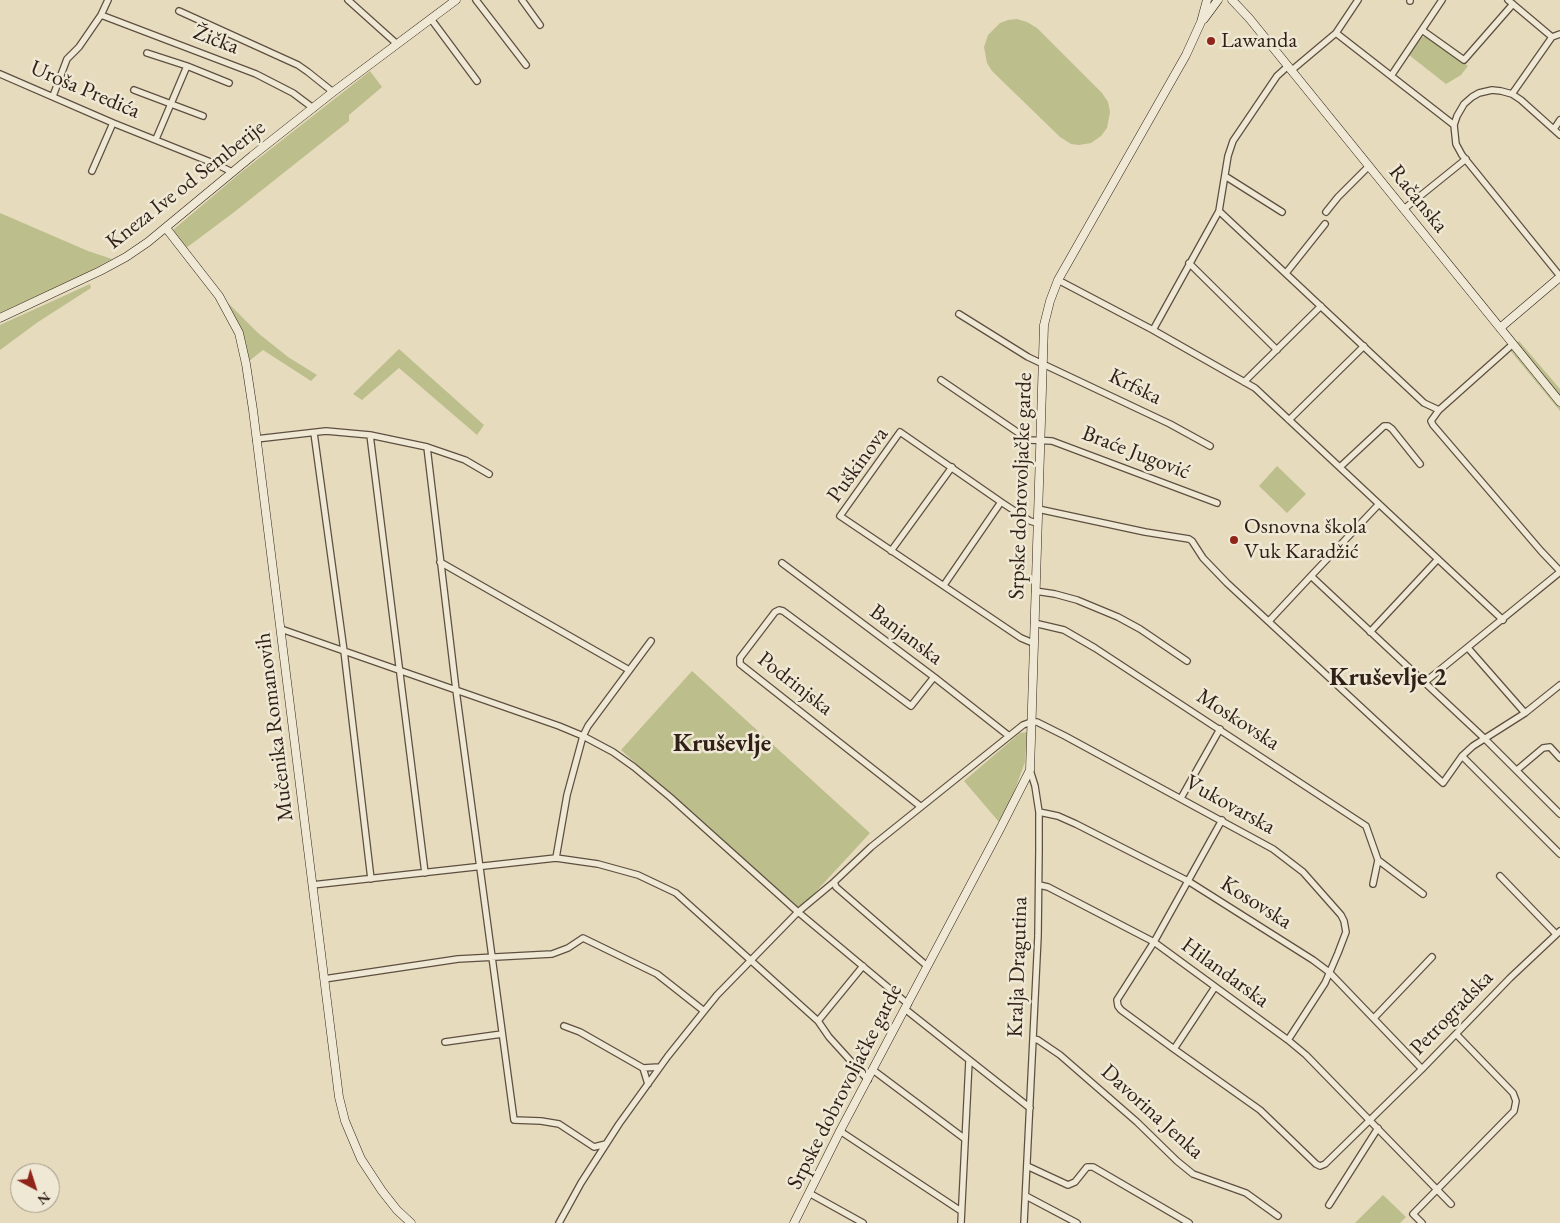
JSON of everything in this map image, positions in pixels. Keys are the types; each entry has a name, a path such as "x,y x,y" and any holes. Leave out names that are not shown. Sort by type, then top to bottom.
{"main road":[{"name":"Kneza Ive od Semberije","path":"0,318 84,280 126,257 166,228 232,172 333,92 456,0"},
{"path":"1201,22 1207,0"},
{"path":"1201,22 1218,0"},
{"path":"1232,0 1249,18"},
{"path":"1239,0 1249,18"},
{"name":"Račanska","path":"1249,18 1560,402"},
{"name":"Srpske dobrovoljačke garde","path":"794,1223 840,1131 1030,770 1044,325 1058,280 1186,55 1201,22"},
{"name":"Mučenika Romanovih","path":"166,228 219,296 239,333 246,364 281,629 339,1097 345,1121 361,1159 382,1191 411,1223"},
{"path":"1500,328 1560,276"}],"street":[{"path":"53,96 67,59 79,47 101,15 108,0"},
{"path":"348,0 397,44"},
{"path":"476,0 526,65"},
{"path":"522,0 540,25"},
{"path":"1152,330 1219,211 1228,156 1233,141 1277,76 1336,33 1358,0"},
{"path":"1391,76 1442,0"},
{"path":"1422,30 1464,60 1510,2 1552,37"},
{"path":"179,11 298,65 333,92"},
{"name":"Žička","path":"101,15 270,80 293,93 313,108"},
{"path":"431,19 477,80"},
{"path":"1336,33 1454,126"},
{"path":"1512,94 1552,37 1560,34"},
{"path":"147,53 187,66 228,83"},
{"name":"Uroša Predića","path":"156,139 187,66"},
{"name":"Uroša Predića","path":"0,74 232,172"},
{"path":"134,90 203,116"},
{"path":"1560,134 1512,94 1492,90 1479,93 1464,104 1454,126 1456,144 1466,159 1560,276"},
{"path":"1554,129 1560,120"},
{"path":"92,171 113,123"},
{"path":"1404,210 1466,159"},
{"path":"1326,212 1369,166"},
{"path":"1225,176 1282,212"},
{"path":"1219,211 1424,403 1439,410"},
{"path":"1286,274 1325,224"},
{"path":"1190,263 1277,350"},
{"path":"1058,280 1255,388 1502,620"},
{"path":"1244,382 1321,306"},
{"name":"Krfska","path":"959,314 1028,357 1170,424 1210,446"},
{"path":"1425,682 1560,572 1432,425 1431,421 1439,410 1513,344"},
{"path":"1289,420 1364,346"},
{"name":"Braće Jugović","path":"941,380 1029,440 1052,440 1217,503"},
{"path":"1340,467 1384,426 1392,429 1420,464"},
{"path":"256,439 326,432 370,435 427,447 465,460 489,474"},
{"name":"Puškinova","path":"1034,643 1021,638 840,516 900,432 1001,502 1038,523"},
{"path":"314,433 344,651 371,879"},
{"path":"370,435 425,873"},
{"path":"427,447 456,690 514,1120 559,1124 594,1147 599,1156"},
{"path":"891,550 952,467"},
{"path":"944,585 1001,502"},
{"path":"1269,621 1379,504"},
{"path":"1038,509 1144,532 1189,539 1203,558 1443,782 1462,756 1484,738 1525,713 1560,685"},
{"path":"1370,632 1438,560"},
{"path":"440,562 629,670"},
{"name":"Banjanska","path":"782,563 1009,736"},
{"path":"1311,576 1484,738 1560,814"},
{"path":"1035,591 1077,600 1118,617 1187,661"},
{"name":"Podrinjska","path":"920,806 740,664 740,658 775,612 779,610 783,611 911,706 934,677"},
{"name":"Moskovska","path":"1034,623 1054,627 1072,634 1366,826 1378,860"},
{"path":"281,629 583,736 613,752 634,767 713,835 969,1061 1030,1108"},
{"path":"556,858 567,795 583,736 588,726 651,641"},
{"path":"1468,648 1525,713"},
{"path":"559,1223 581,1183 606,1144 659,1067 704,1011 751,960 798,912 834,882 870,847 1023,725 1031,722"},
{"name":"Vukovarska","path":"1031,722 1037,722 1065,736 1273,849 1303,872 1341,915 1346,932 1325,983 1288,1040"},
{"path":"1181,798 1220,729"},
{"path":"1516,770 1543,748 1550,747 1560,758"},
{"path":"1462,756 1560,854"},
{"name":"Kralja Dragutina","path":"1024,1223 1034,1039 1040,812 1030,770"},
{"name":"Kosovska","path":"1040,812 1058,816 1076,824 1188,881 1329,972 1422,1069"},
{"path":"1215,988 1174,1050 1121,1010 1117,1000 1154,942 1222,820"},
{"path":"312,885 556,858 598,864 638,875 676,893 818,1021 829,1037 868,1080"},
{"path":"1373,884 1378,860 1423,894"},
{"path":"1500,876 1558,932"},
{"name":"Srpske dobrovoljačke garde","path":"834,882 836,887 927,966"},
{"name":"Hilandarska","path":"1039,885 1048,887 1154,942 1288,1040 1306,1055 1452,1204"},
{"name":"Petrogradska","path":"1174,1050 1260,1110 1320,1166 1325,1164 1422,1069 1510,978 1558,932"},
{"path":"324,979 458,959 552,954 568,948 583,938 657,974 704,1011"},
{"path":"1374,1018 1432,957"},
{"path":"818,1021 863,966"},
{"path":"564,1026 580,1032 643,1068 659,1067"},
{"path":"445,1042 502,1034"},
{"path":"1422,1223 1413,1214 1514,1111 1516,1101 1513,1093 1456,1034"},
{"name":"Davorina Jenka","path":"1034,1039 1060,1054 1193,1174 1246,1193 1278,1216"},
{"path":"961,1223 969,1061"},
{"path":"643,1068 648,1084"},
{"path":"873,1070 965,1139"},
{"path":"1329,1205 1378,1128"},
{"path":"840,1131 961,1211"},
{"path":"594,1147 606,1144"},
{"path":"1027,1166 1068,1185 1075,1182 1087,1167 1093,1167 1189,1223"},
{"path":"809,1193 863,1223"},
{"path":"1026,1196 1078,1223"}],"green space":[{"path":"1017,19 1037,28 1102,93 1108,102 1110,112 1107,128 1101,136 1091,143 1071,144 1060,137 992,71 987,63 984,47 988,35 1000,23"},
{"path":"1422,37 1427,37 1468,66 1461,75 1446,84 1409,55"},
{"path":"370,71 382,87 349,115 349,121 186,248 173,230 239,174"},
{"path":"0,213 88,251 112,259 81,276 0,313"},
{"path":"90,284 91,288 38,322 0,350 0,325"},
{"path":"228,303 258,333 288,357 317,375 311,381 263,350 249,361 241,332"},
{"path":"1519,341 1560,389 1560,411 1509,349"},
{"path":"399,349 484,425 477,435 399,368 362,400 353,394"},
{"path":"1277,466 1306,494 1287,513 1259,486"},
{"path":"692,671 870,833 798,911 621,750"},
{"path":"1027,732 1025,762 1013,795 999,822 964,781 1020,733"},
{"path":"1383,1195 1406,1217 1400,1223 1355,1223"}],"place":[{"name":"Lawanda","path":"1211,41"},
{"name":"Osnovna škola Vuk Karadžić","path":"1234,540"}],"district":[{"name":"Kruševlje 2","path":"1388,678"},
{"name":"Kruševlje","path":"722,744"}]}
